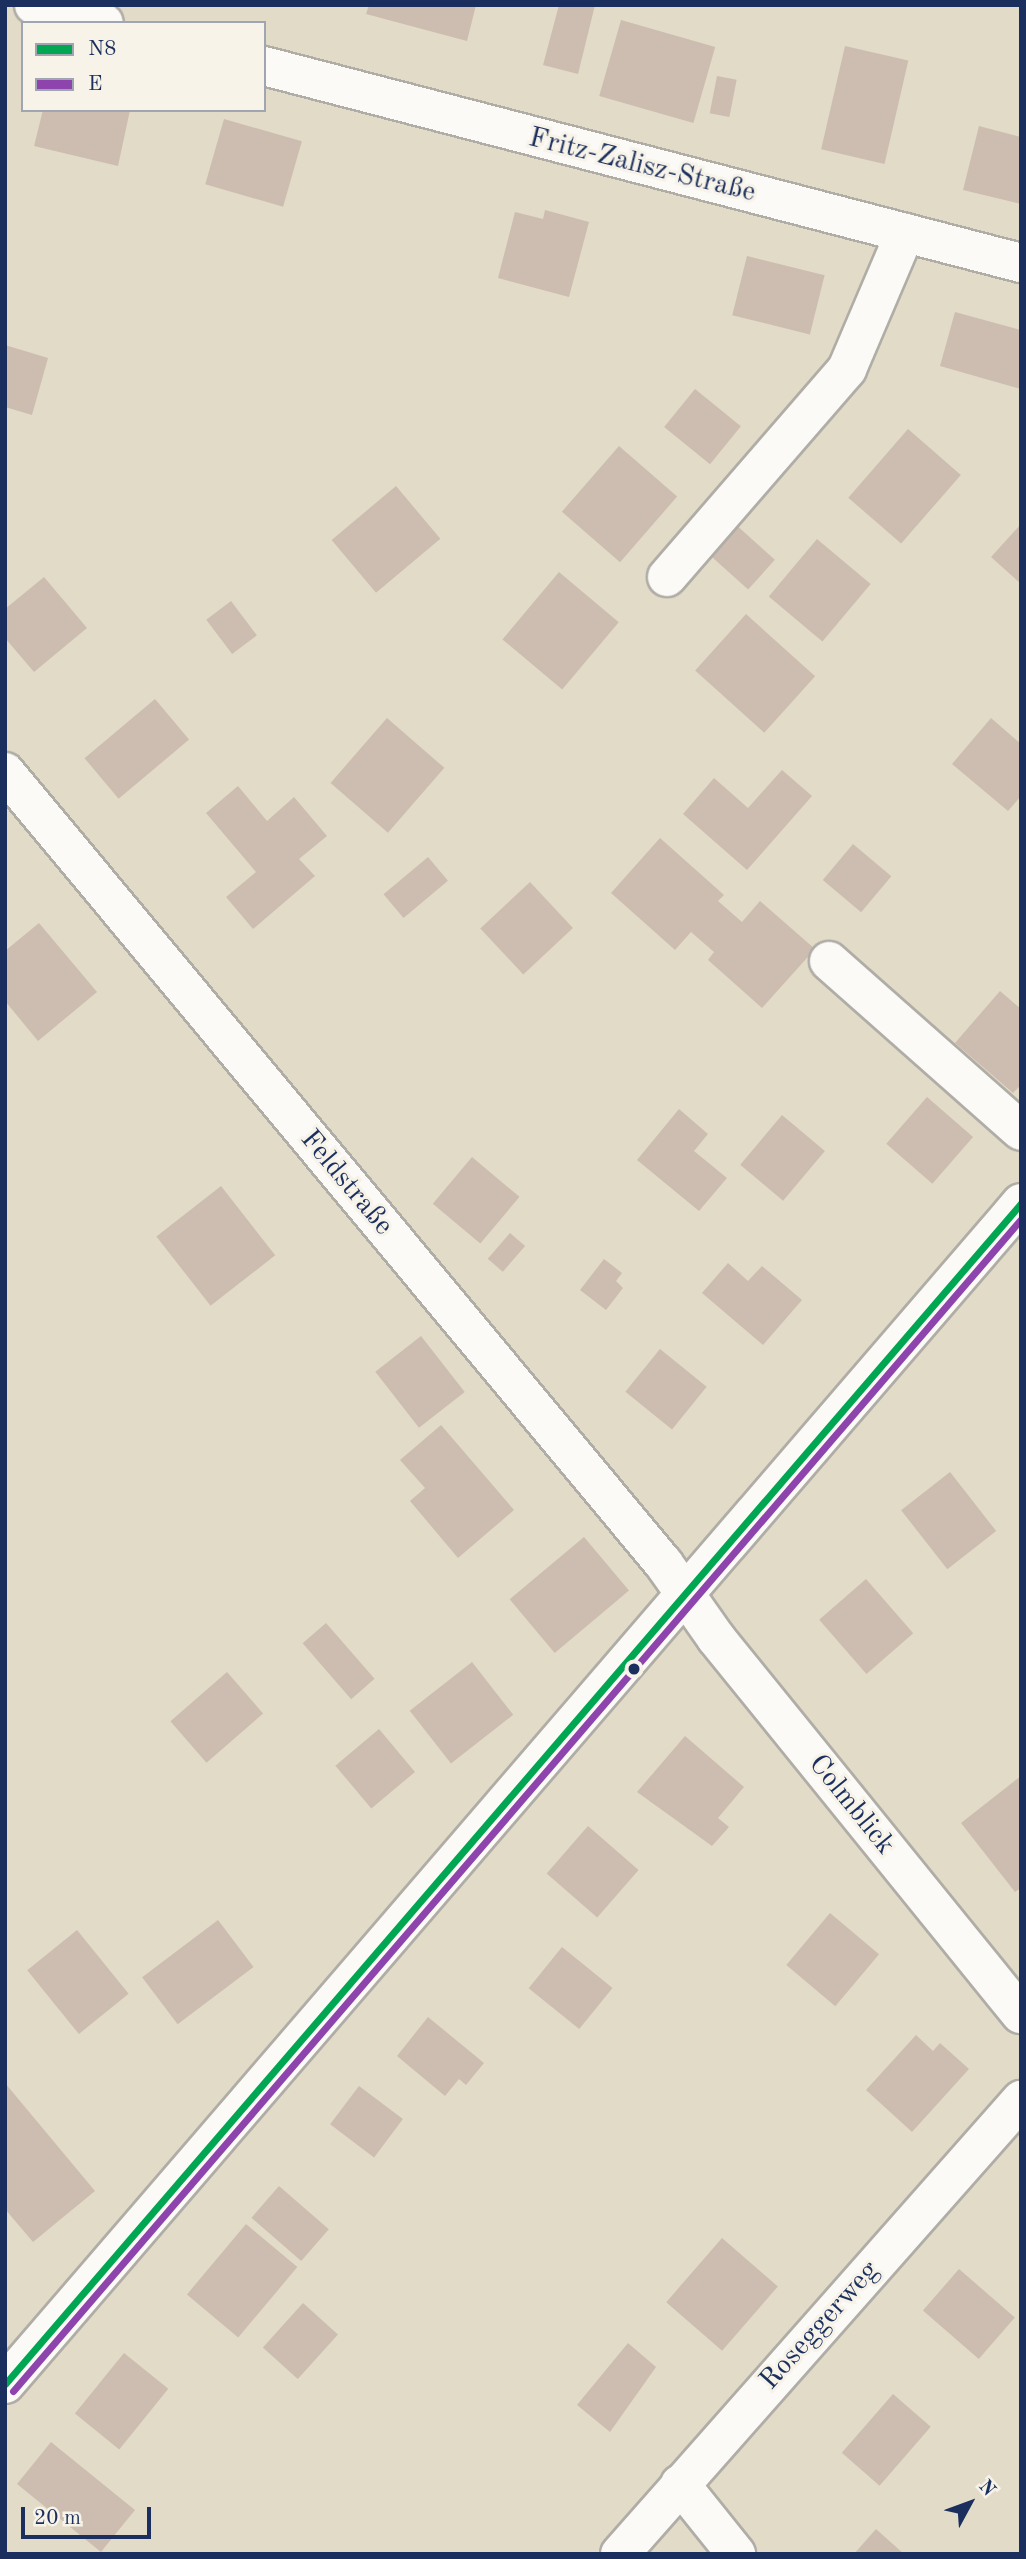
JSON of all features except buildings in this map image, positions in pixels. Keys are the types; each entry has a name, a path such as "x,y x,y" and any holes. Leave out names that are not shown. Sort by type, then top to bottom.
{"street":[{"path":"34,5 96,21"},
{"name":"Fritz-Zalisz-Straße","path":"266,67 1021,263"},
{"path":"667,577 847,369 905,233"},
{"name":"Feldstraße","path":"5,772 685,1594"},
{"path":"829,961 1021,1131"},
{"path":"5,2384 1021,1203"},
{"name":"Colmblick","path":"685,1594 1021,2014"},
{"name":"Roseggerweg","path":"620,2554 1021,2100"},
{"path":"680,2484 736,2554"}],"transit line":[{"name":"N8","path":"5,2384 1021,1203"},
{"name":"E","path":"13,2391 1021,1219"}]}
